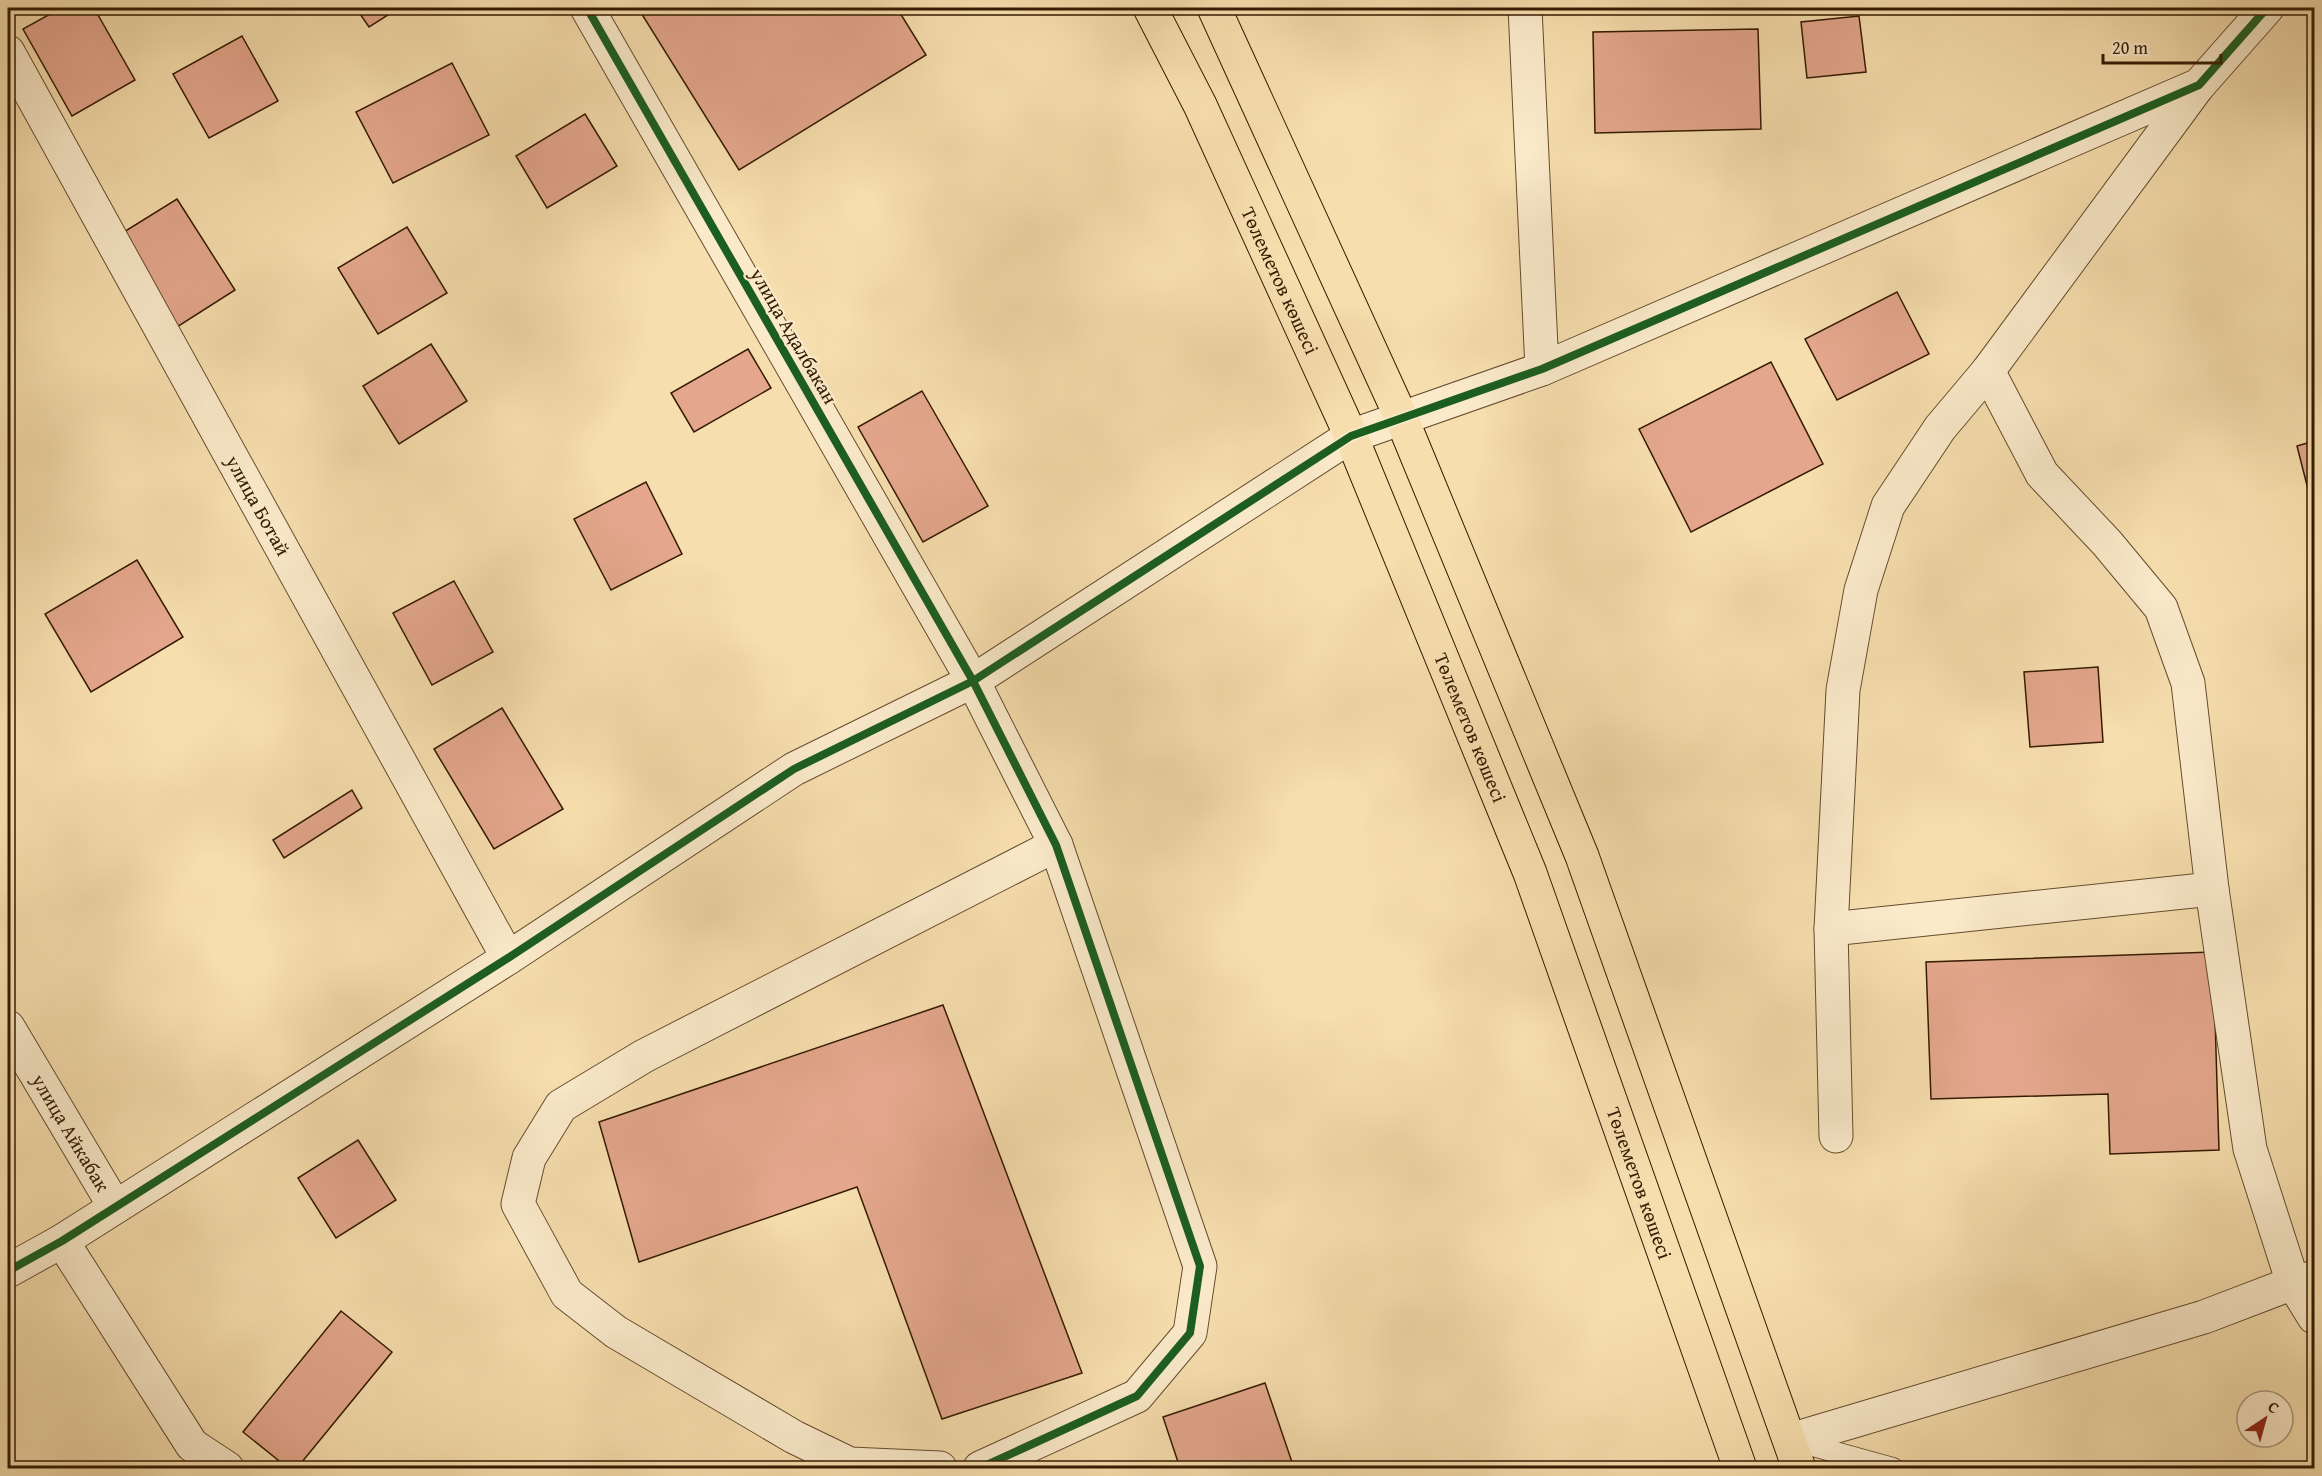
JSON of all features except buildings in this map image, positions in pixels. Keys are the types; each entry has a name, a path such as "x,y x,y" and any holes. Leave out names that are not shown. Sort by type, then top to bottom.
{"main road":[{"name":"Төлеметов көшесі","path":"1150,8 1200,105 1351,436 1530,873 1740,1468"},
{"path":"1214,8 1401,417 1582,856 1794,1454"}],"street":[{"name":"улица Адалбакан","path":"587,8 973,681 1056,844 1200,1266 1190,1333 1137,1396 980,1468"},
{"path":"1525,8 1542,369"},
{"path":"1836,1136 1831,929 1843,690 1861,590 1888,506 1940,428 1988,371 2199,85 2267,8"},
{"name":"улица Ботай","path":"8,52 508,958"},
{"path":"8,1271 62,1241 508,958 794,769 973,681 1351,436 1542,369 2199,85"},
{"path":"1988,371 2042,474 2107,543 2161,608 2188,683 2212,889 2250,1149 2304,1280 2314,1317"},
{"path":"940,1468 850,1464 794,1437 616,1332 567,1294 518,1204 529,1158 561,1106 644,1056 1056,844"},
{"path":"1831,929 2212,889"},
{"name":"улица Айкабак","path":"8,1027 115,1207"},
{"path":"62,1241 192,1445 227,1468"},
{"path":"1794,1454 2204,1317 2304,1280"}],"lane":[{"path":"1794,1454 1893,1468"}],"cycle path":[{"path":"587,8 973,681 1056,845 1200,1266 1190,1333 1137,1396 980,1468"},
{"path":"8,1271 62,1241 508,958 794,769 973,681 1351,436 1542,369 2199,85 2267,8"}]}
